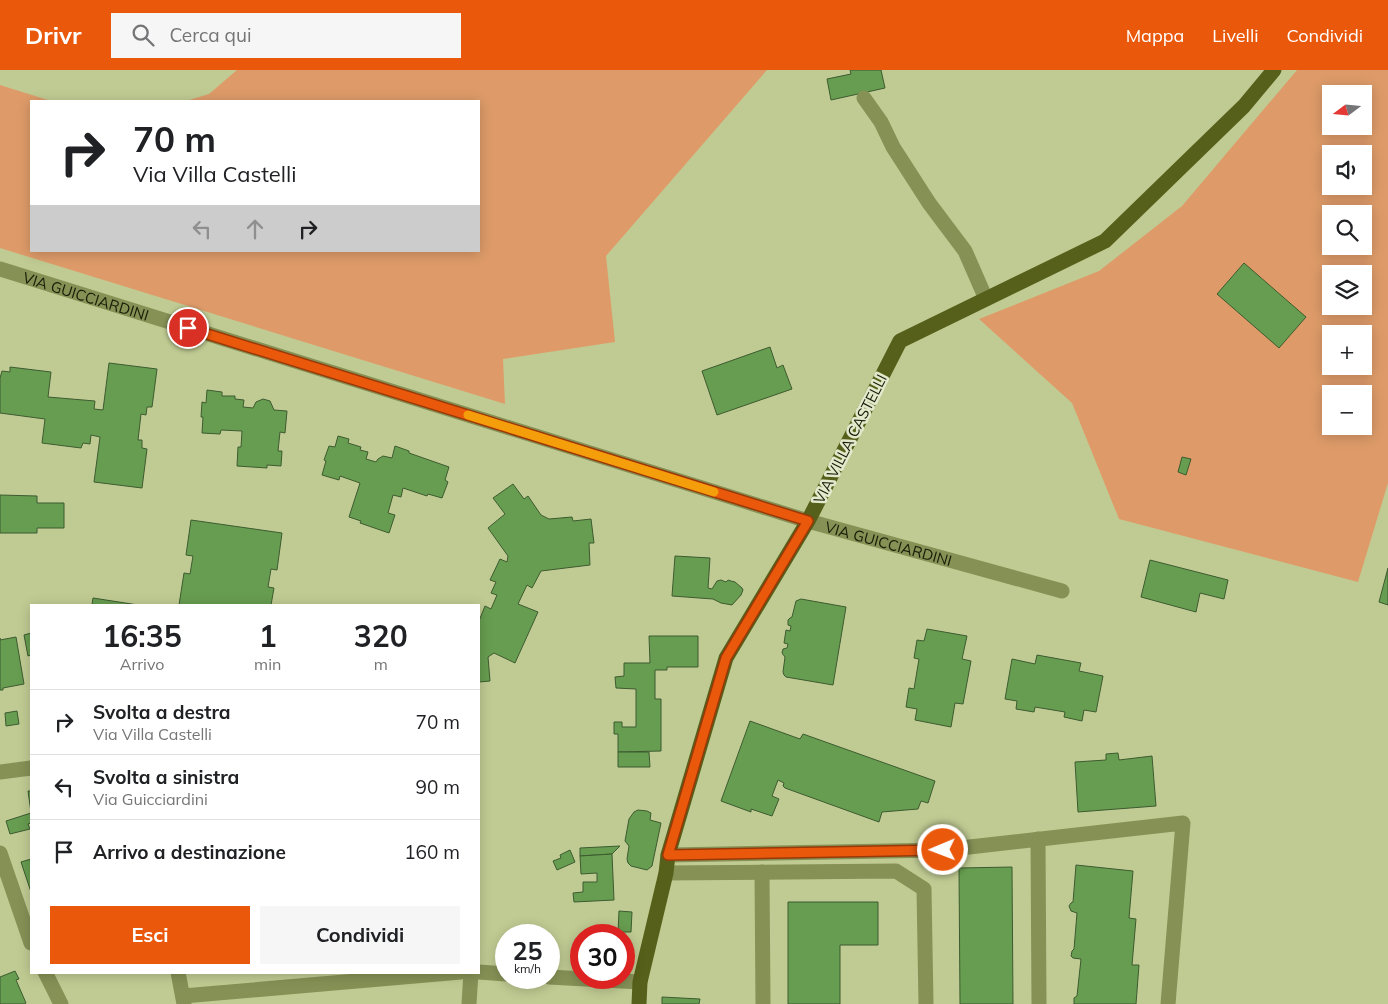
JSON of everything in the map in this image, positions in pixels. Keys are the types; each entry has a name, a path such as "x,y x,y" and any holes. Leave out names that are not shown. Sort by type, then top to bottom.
{"main road":[{"name":"VIA VILLA CASTELLI","path":"639,1004 640,982 666,873 668,855 726,658 808,521 900,341 1105,241 1244,106 1274,70"}],"street":[{"path":"864,98 881,122 893,147 929,203 965,251 986,299"},
{"name":"VIA GUICCIARDINI","path":"0,269 808,521 1062,591"},
{"path":"0,772 30,768"},
{"path":"668,855 943,850 1183,822 1168,1004"},
{"path":"1038,839 1039,1004"},
{"path":"0,853 30,940"},
{"path":"666,873 896,870 924,889 926,1004"},
{"path":"762,872 763,1004"},
{"path":"480,972 495,973"},
{"path":"47,974 61,1004"},
{"path":"178,974 184,1000 441,974"},
{"path":"469,1004 471,974"},
{"path":"560,978 640,982"}],"shaded area":[{"path":"237,70 767,70 606,256 615,342 503,359 505,404 0,248 0,85 48,100 30,100 30,252 480,252 480,100 189,100 209,94"},
{"path":"1297,70 1388,70 1388,483 1358,582 1119,519 1072,403 979,319 1099,271 1182,206"}],"building":[{"path":"850,70 881,70 885,88 831,100 827,79 851,74"},
{"path":"1244,263 1306,317 1279,348 1217,294"},
{"path":"770,347 777,368 783,365 792,389 717,415 702,371"},
{"path":"109,363 157,369 152,407 147,407 146,415 141,414 138,440 142,440 142,448 147,449 142,488 94,482 100,437 91,435 90,444 83,443 81,448 42,443 45,419 0,413 0,378 2,371 10,372 10,367 51,372 48,397 95,401 94,409 103,410"},
{"path":"207,390 222,392 222,396 235,396 235,399 244,400 243,407 253,408 256,402 263,399 270,401 274,410 287,411 285,433 280,432 278,451 282,451 281,466 267,465 267,468 237,466 238,447 241,447 242,431 221,430 220,434 202,433 202,402 206,403"},
{"path":"338,436 349,439 348,443 361,447 360,450 368,452 366,459 376,462 383,456 392,458 395,446 449,467 445,480 448,482 442,498 428,494 427,496 403,488 401,497 393,495 388,513 395,515 389,533 349,517 360,483 340,476 339,480 322,475 326,461 324,460 329,446 335,447"},
{"path":"1182,457 1191,459 1186,475 1178,472"},
{"path":"513,484 524,499 528,496 541,515 549,519 572,517 573,521 591,519 594,543 589,543 590,565 541,571 532,588 527,585 518,604 538,612 515,663 494,653 488,657 490,681 480,682 480,618 485,606 491,609 497,595 491,593 496,582 490,580 500,559 507,562 508,556 488,528 505,514 493,498"},
{"path":"0,495 37,496 37,503 64,503 64,528 37,528 37,533 0,533"},
{"path":"191,520 282,533 277,570 271,569 268,587 274,588 271,604 179,604 184,573 190,574 193,556 186,555"},
{"path":"675,556 710,558 708,588 712,589 717,581 726,582 728,580 735,582 742,588 741,595 732,605 713,599 672,596"},
{"path":"1150,560 1228,580 1224,599 1200,593 1196,612 1141,597"},
{"path":"1388,568 1388,605 1379,602"},
{"path":"93,598 132,604 92,604"},
{"path":"801,599 846,607 833,685 786,677 784,675 785,657 782,653 788,644 784,643 786,630 790,631 791,626 788,625 788,620 792,617 796,601"},
{"path":"927,629 967,636 962,659 971,661 963,704 955,703 951,727 915,720 917,709 906,707 909,688 914,689 919,659 914,658 917,640 924,641"},
{"path":"30,633 30,655 28,656 24,635"},
{"path":"649,636 698,636 698,667 667,667 667,670 655,670 655,699 661,699 661,751 618,752 618,734 614,734 614,722 622,722 622,727 636,727 636,689 616,688 615,677 624,676 624,663 650,663"},
{"path":"16,637 24,684 0,690 0,640"},
{"path":"1037,655 1081,663 1079,671 1103,676 1096,712 1084,710 1082,721 1064,717 1065,712 1035,707 1034,712 1016,709 1017,701 1005,699 1012,659 1035,664"},
{"path":"17,711 19,724 6,726 5,713"},
{"path":"750,721 800,739 803,734 935,781 928,803 921,801 918,809 882,812 879,822 785,788 783,786 784,783 778,780 772,796 779,799 772,816 751,809 751,812 721,801"},
{"path":"618,752 649,752 650,767 618,767"},
{"path":"1118,753 1119,760 1152,756 1156,806 1078,812 1075,762 1106,760 1106,754"},
{"path":"638,810 651,813 650,820 661,823 652,866 647,870 631,866 627,859 629,846 625,841 629,819"},
{"path":"30,813 30,823 28,824 30,829 10,834 6,821"},
{"path":"620,846 612,854 580,856 580,848"},
{"path":"570,850 575,862 557,870 553,861 561,858 560,855"},
{"path":"612,854 614,900 574,902 573,893 583,892 583,882 597,882 597,873 581,874 580,856"},
{"path":"30,859 30,889 21,862"},
{"path":"1076,865 1133,871 1129,918 1136,919 1132,965 1139,965 1136,1004 1074,1004 1074,998 1077,996 1081,959 1071,956 1074,949 1077,913 1071,911 1069,906 1073,902"},
{"path":"1012,867 1013,1004 960,1004 959,868"},
{"path":"788,902 878,902 878,945 840,945 840,1004 788,1004"},
{"path":"619,911 632,912 631,924 618,924"},
{"path":"15,971 19,979 16,980 26,1003 0,1004 0,977"},
{"path":"662,997 700,999 699,1004 662,1004"}],"slow traffic":[{"path":"468,415 714,492"}],"route":[{"path":"188,328 808,521 726,658 668,855 943,850"}]}
